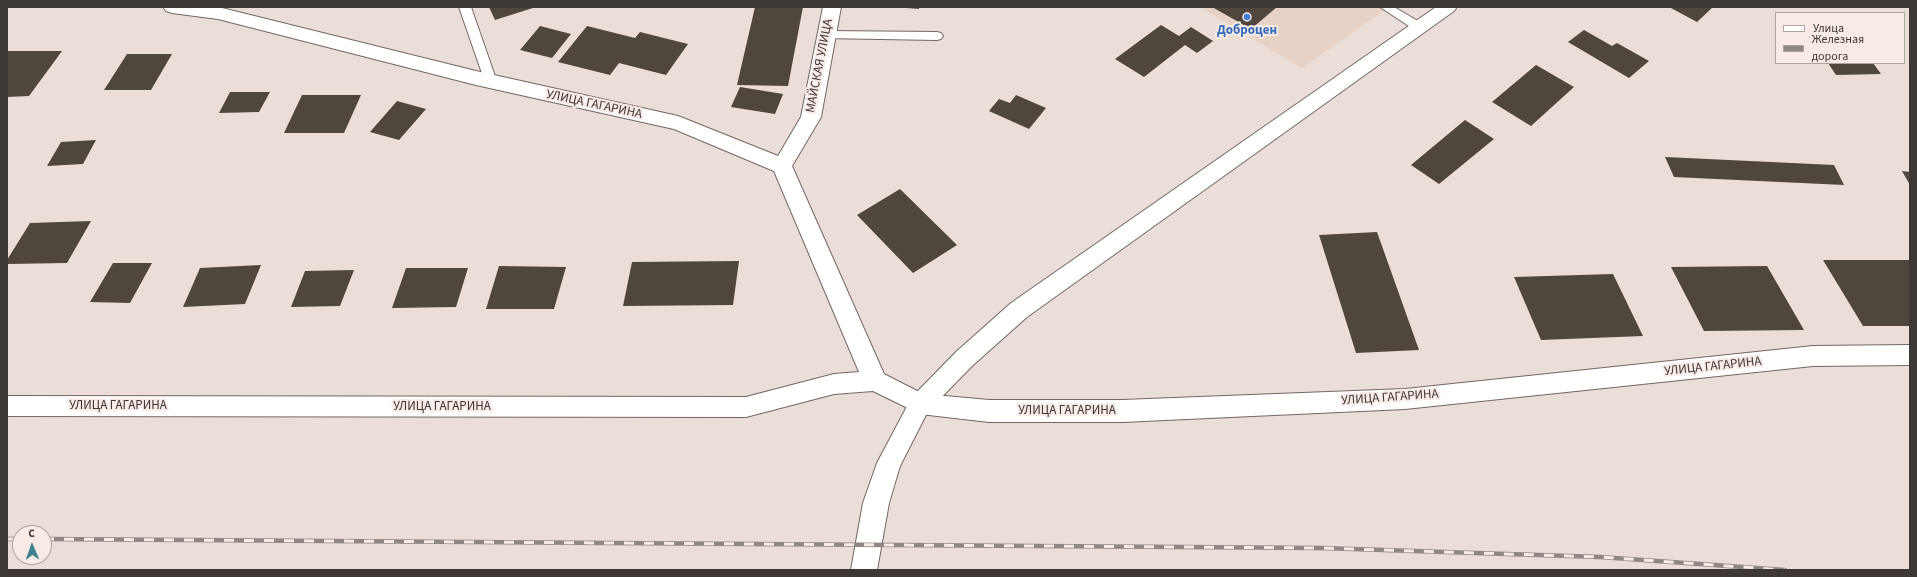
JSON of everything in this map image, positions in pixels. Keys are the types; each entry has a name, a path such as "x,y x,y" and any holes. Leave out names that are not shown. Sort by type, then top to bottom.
{"street":[{"name":"УЛИЦА ГАГАРИНА","path":"172,7 219,10 491,82 678,123 782,166"},
{"name":"МАЙСКАЯ УЛИЦА","path":"782,166 811,117 832,7"},
{"path":"864,570 876,502 889,463 920,404 964,359 1019,310 1448,7"},
{"path":"782,166 875,381"},
{"name":"УЛИЦА ГАГАРИНА","path":"7,406 746,407 834,384 875,381 920,404 988,411 1122,411 1405,399 1813,356 1910,354"}],"lane":[{"path":"465,7 491,82"},
{"path":"1386,7 1419,28"},
{"path":"827,35 937,36"}],"shaded area":[{"path":"1200,7 1389,7 1302,68"}],"building":[{"path":"489,7 536,7 495,20"},
{"path":"755,7 803,7 788,86 737,85"},
{"path":"895,7 919,7 919,9"},
{"path":"1212,7 1277,7 1251,29"},
{"path":"1669,7 1713,7 1697,22"},
{"path":"1161,25 1179,36 1191,27 1213,41 1197,53 1185,45 1144,77 1115,59"},
{"path":"540,26 571,34 552,58 520,50"},
{"path":"587,26 635,38 640,32 688,44 666,75 619,63 610,75 558,62"},
{"path":"1584,30 1612,46 1617,43 1649,61 1629,78 1568,42"},
{"path":"7,51 62,51 29,96 7,97"},
{"path":"127,54 172,54 151,90 104,90"},
{"path":"1829,64 1874,64 1881,74 1836,75"},
{"path":"1536,65 1574,87 1531,126 1492,102"},
{"path":"740,87 783,94 775,114 731,107"},
{"path":"230,92 270,92 259,112 219,113"},
{"path":"302,95 361,95 344,133 284,133"},
{"path":"1016,95 1046,108 1029,129 989,111 999,99 1010,103"},
{"path":"397,101 426,109 399,140 370,132"},
{"path":"1465,120 1494,139 1439,184 1411,165"},
{"path":"96,140 83,164 47,166 61,142"},
{"path":"1665,157 1834,165 1844,185 1674,177"},
{"path":"1902,171 1910,172 1910,185"},
{"path":"900,189 957,245 913,273 857,215"},
{"path":"91,221 67,263 7,264 7,260 30,223"},
{"path":"1377,232 1419,350 1356,353 1319,235"},
{"path":"1823,260 1910,260 1910,326 1863,326"},
{"path":"739,261 733,305 623,306 632,262"},
{"path":"113,263 152,263 130,303 90,302"},
{"path":"261,265 245,304 183,307 200,268"},
{"path":"499,266 566,267 554,309 486,309"},
{"path":"1767,266 1804,330 1704,331 1671,267"},
{"path":"406,268 468,268 456,307 392,308"},
{"path":"354,270 340,306 291,307 305,271"},
{"path":"1613,274 1643,336 1541,340 1514,277"}],"railway":[{"path":"7,539 12,539"},
{"path":"52,539 1321,548 1600,557 1785,570"}],"place":[{"name":"Доброцен","path":"1247,17"}]}
